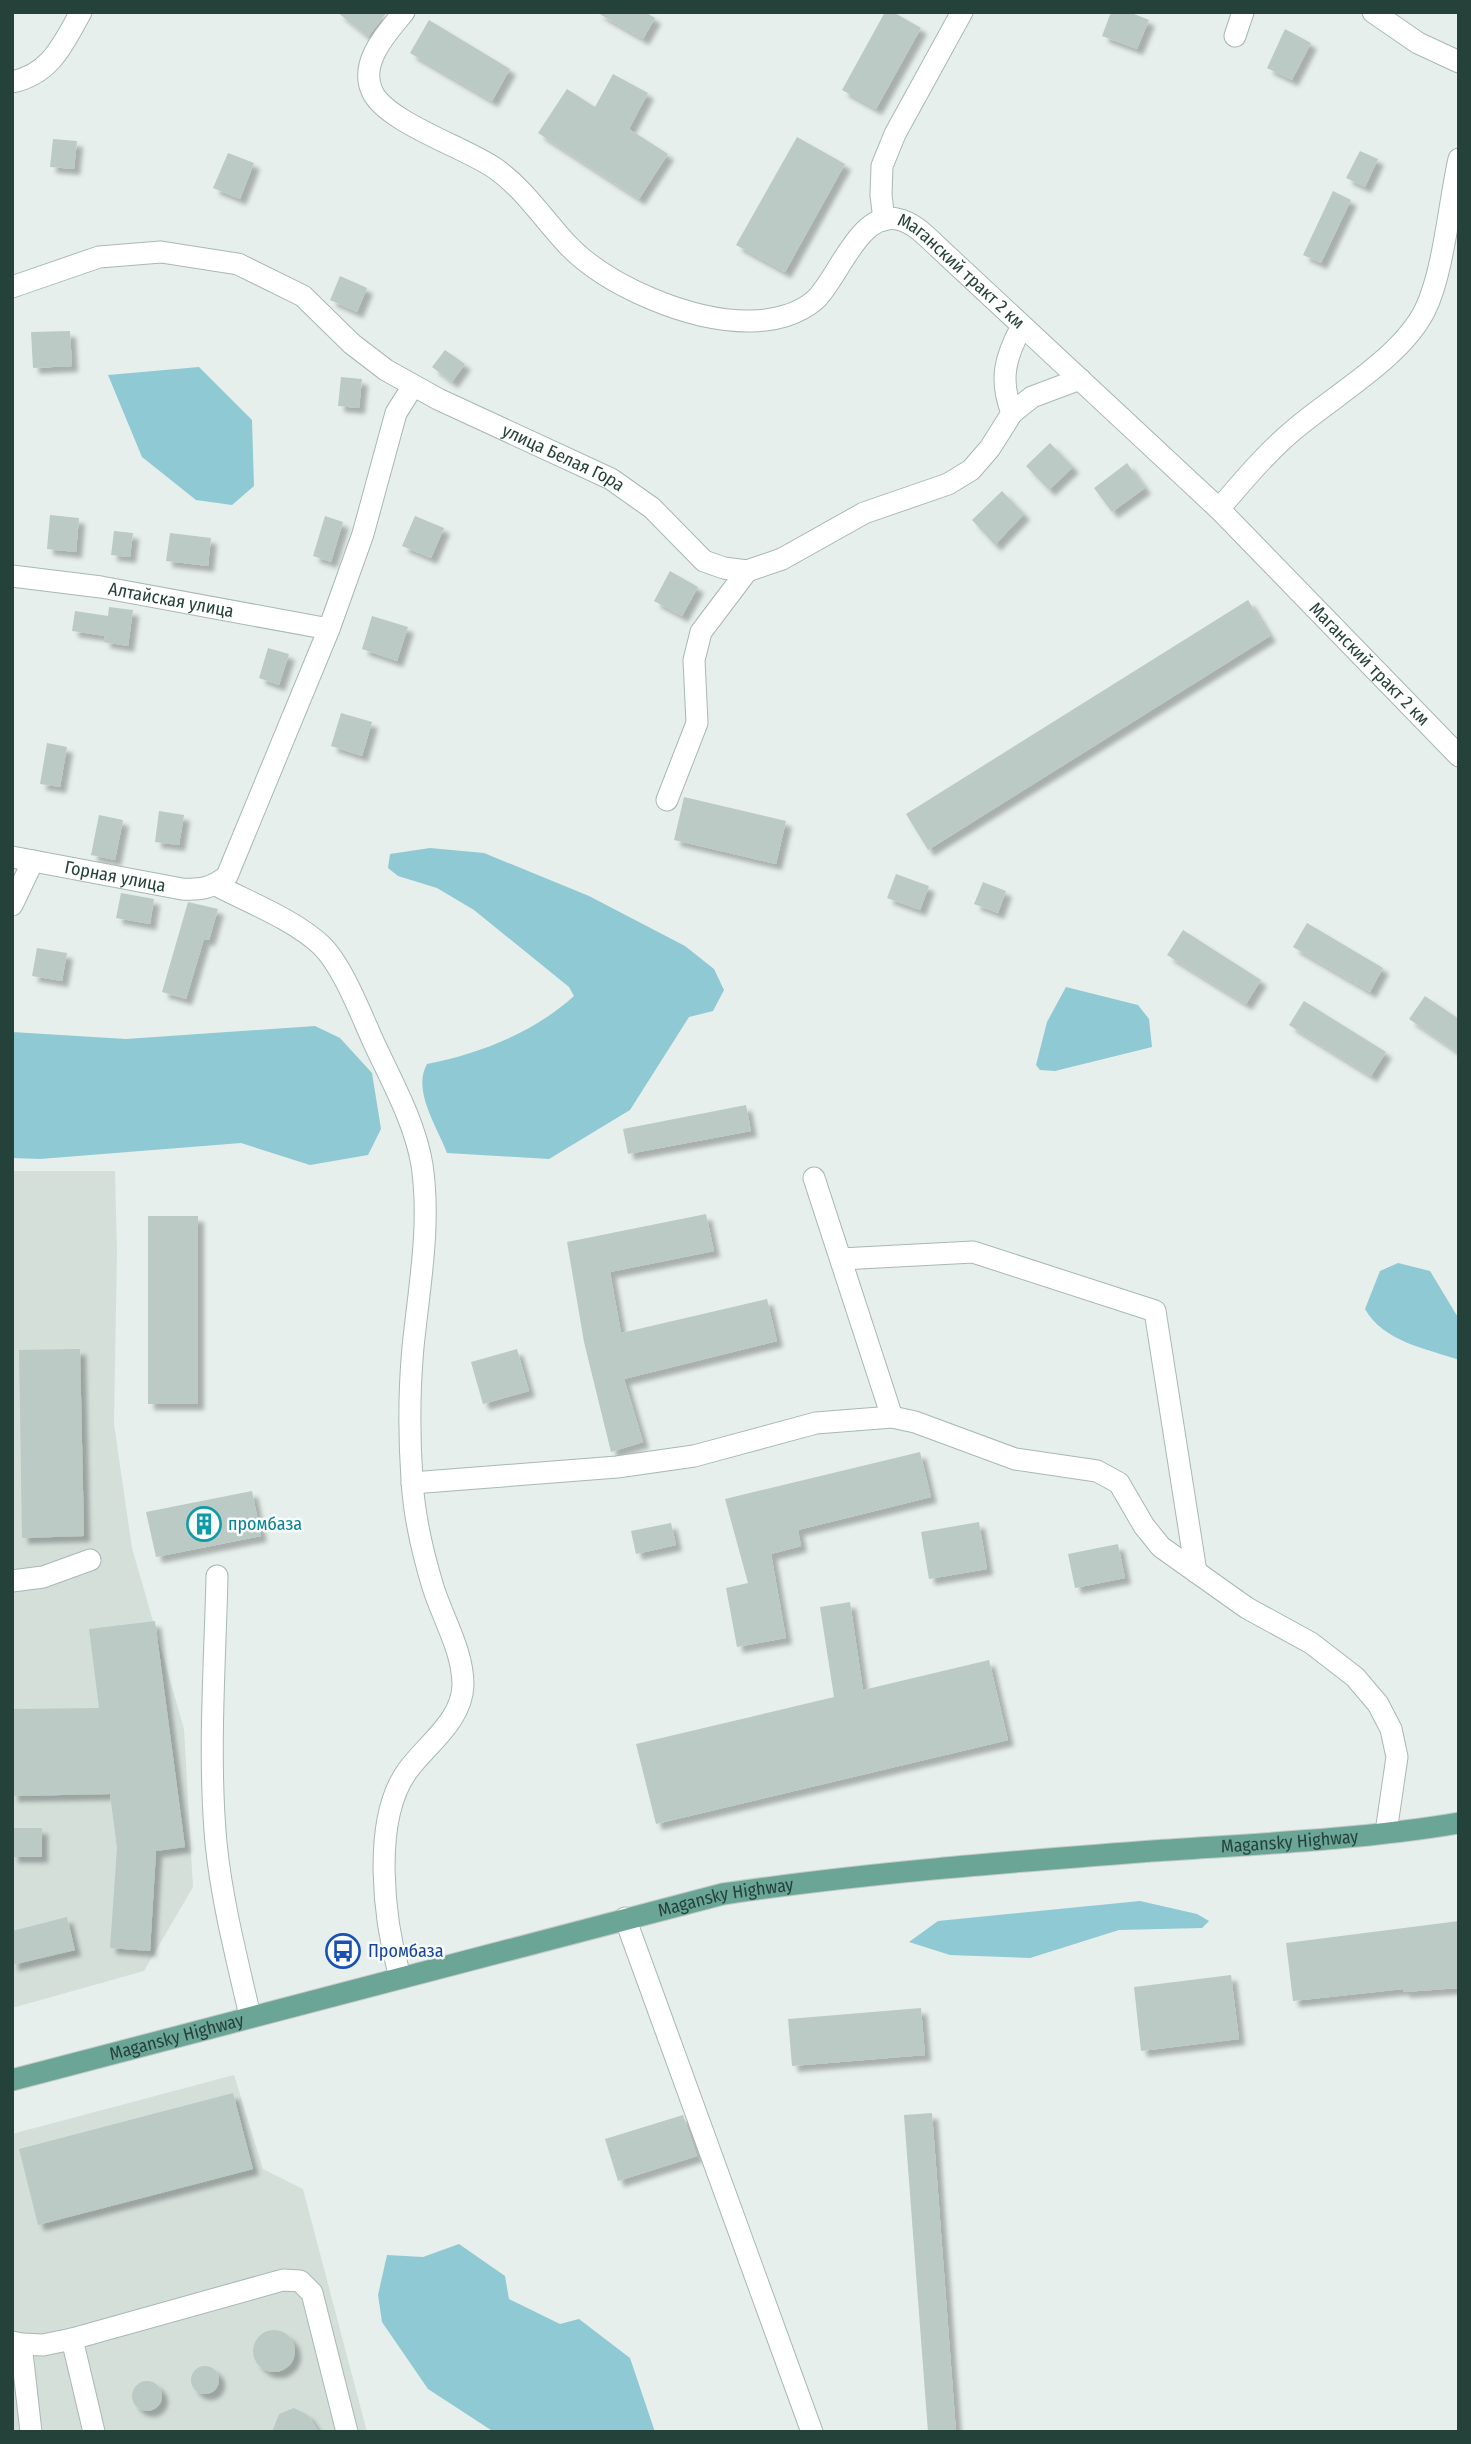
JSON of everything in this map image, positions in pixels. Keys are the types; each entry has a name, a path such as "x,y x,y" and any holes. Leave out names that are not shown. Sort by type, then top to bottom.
{"main road":[{"name":"Magansky Highway","path":"12,2080 723,1894 805,1882 1386,1832 1459,1823"}],"street":[{"path":"12,82 42,72 55,58 81,12"},
{"name":"Маганский тракт 2 км","path":"404,12 372,56 369,75 372,92 383,105 410,124 473,154 498,170 528,197 567,244 609,278 671,306 720,319 749,321 772,320 794,313 814,301 832,280 859,235 884,220 895,218 909,223 940,248 1219,509 1459,756"},
{"path":"884,220 880,195 882,166 895,134 962,12"},
{"path":"1234,36 1243,12"},
{"path":"1373,12 1418,43 1459,62"},
{"path":"1219,509 1294,429 1404,339 1425,311 1450,241 1459,159"},
{"name":"улица Белая Гора","path":"12,287 99,257 161,252 238,264 303,296 352,344 414,386 611,479 652,508 704,561 724,568 747,570 782,559 864,513 948,484 971,470 990,448 1012,413 1032,397 1080,379"},
{"path":"1012,413 1004,392 1003,371 1010,347 1022,326"},
{"path":"400,1977 392,1950 385,1891 385,1841 394,1799 406,1772 456,1710 463,1688 460,1660 433,1586 412,1483 409,1416 422,1279 424,1206 421,1164 406,1115 368,1029 323,947 307,935 216,885 227,876 237,858 329,629 363,534 396,413 414,386"},
{"path":"667,800 697,723 694,660 701,632 747,570"},
{"name":"Алтайская улица","path":"12,576 101,587 329,629"},
{"path":"12,905 22,859"},
{"name":"Горная улица","path":"22,859 182,889 200,890 216,885"},
{"path":"814,1178 892,1418"},
{"path":"841,1259 973,1252 1155,1311 1196,1572"},
{"path":"412,1483 630,1466 694,1456 816,1423 892,1418 915,1422 1016,1460 1097,1471 1119,1483 1144,1526 1161,1547 1247,1608 1311,1643 1355,1677 1378,1704 1391,1729 1397,1757 1386,1832"},
{"path":"12,1581 43,1577 90,1560"},
{"path":"218,1576 212,1778 216,1842 223,1902 250,2016"},
{"path":"625,1918 811,2432"},
{"path":"32,2432 16,2343 43,2344 72,2339 283,2280 300,2281 312,2293 346,2432"},
{"path":"72,2339 94,2432"}],"shaded area":[{"path":"12,1171 115,1171 117,1252 114,1424 132,1548 184,1729 193,1887 144,1971 12,2008"},
{"path":"234,2075 263,2169 303,2189 367,2432 12,2432 12,2134"}],"water":[{"path":"199,367 252,420 254,486 232,505 196,500 142,457 108,375"},
{"path":"430,848 484,853 589,896 685,946 714,969 724,990 713,1011 689,1017 630,1110 549,1159 447,1153 428,1108 422,1085 427,1064 467,1054 505,1040 541,1021 574,996 569,987 474,910 437,888 398,876 388,868 390,854"},
{"path":"1066,987 1138,1005 1149,1019 1152,1047 1055,1071 1040,1070 1036,1065 1047,1022"},
{"path":"315,1026 340,1038 372,1073 381,1129 368,1155 310,1165 241,1143 40,1159 12,1158 12,1032 126,1039"},
{"path":"1398,1263 1430,1271 1459,1319 1459,1360 1394,1336 1373,1320 1365,1309 1380,1271"},
{"path":"1140,1901 1197,1914 1209,1921 1202,1928 1119,1930 1030,1958 950,1955 909,1942 938,1921"},
{"path":"459,2244 505,2276 509,2299 560,2324 579,2319 630,2358 655,2432 494,2432 428,2389 382,2322 378,2295 387,2255 423,2257"}],"building":[{"path":"337,12 387,12 368,37"},
{"path":"596,12 645,12 655,18 643,39"},
{"path":"885,12 893,12 921,28 876,109 842,90"},
{"path":"1111,12 1129,12 1149,20 1137,49 1102,36"},
{"path":"429,20 510,69 492,101 410,53"},
{"path":"1285,29 1311,43 1292,80 1267,68"},
{"path":"613,74 648,93 629,129 668,154 639,199 538,133 567,89 595,107"},
{"path":"797,137 845,164 785,272 736,245"},
{"path":"53,139 77,141 74,169 50,167"},
{"path":"1360,151 1378,159 1365,187 1346,178"},
{"path":"228,153 254,163 240,199 213,188"},
{"path":"1333,191 1351,200 1321,263 1303,255"},
{"path":"340,276 367,288 357,312 330,300"},
{"path":"70,331 72,366 33,368 31,332"},
{"path":"445,350 465,364 452,382 432,367"},
{"path":"341,377 362,379 359,408 338,406"},
{"path":"1050,443 1073,467 1049,490 1026,466"},
{"path":"1127,463 1145,488 1112,512 1094,488"},
{"path":"1002,491 1024,514 995,545 972,520"},
{"path":"50,515 79,518 76,552 47,549"},
{"path":"325,516 343,522 331,562 313,556"},
{"path":"415,516 444,528 431,558 402,546"},
{"path":"114,531 133,533 130,557 111,555"},
{"path":"170,533 211,538 208,566 166,561"},
{"path":"670,571 698,587 682,616 654,601"},
{"path":"1248,600 1270,636 928,850 906,814"},
{"path":"109,607 133,610 128,646 104,642 105,636 72,631 75,611 108,616"},
{"path":"372,616 408,627 397,661 362,649"},
{"path":"268,648 289,654 279,685 259,678"},
{"path":"341,713 372,722 362,756 331,746"},
{"path":"47,743 67,747 60,787 40,784"},
{"path":"684,797 786,821 776,864 674,840"},
{"path":"159,811 184,815 179,845 155,842"},
{"path":"99,815 123,820 115,860 91,855"},
{"path":"896,874 929,886 920,910 887,898"},
{"path":"983,882 1006,891 998,913 974,904"},
{"path":"121,893 154,899 150,924 116,918"},
{"path":"188,902 218,909 209,940 204,939 186,999 162,992"},
{"path":"1307,923 1383,968 1370,992 1293,947"},
{"path":"1183,930 1261,980 1246,1004 1167,955"},
{"path":"37,948 67,953 62,981 32,976"},
{"path":"1425,996 1459,1019 1459,1053 1409,1019"},
{"path":"1304,1001 1386,1052 1371,1076 1289,1025"},
{"path":"746,1105 751,1131 628,1154 623,1129"},
{"path":"706,1214 714,1251 610,1272 621,1333 767,1299 777,1341 624,1379 643,1442 611,1452 584,1342 567,1242"},
{"path":"148,1216 198,1216 198,1404 148,1404"},
{"path":"80,1349 84,1536 22,1538 19,1350"},
{"path":"517,1349 529,1391 483,1404 471,1362"},
{"path":"920,1452 931,1497 798,1530 801,1546 771,1554 786,1638 737,1647 726,1588 748,1583 725,1499"},
{"name":"промбаза","path":"252,1491 261,1536 156,1557 146,1512"},
{"path":"979,1522 987,1569 929,1579 921,1532"},
{"path":"671,1523 676,1545 636,1554 631,1531"},
{"path":"1118,1544 1125,1578 1075,1588 1068,1554"},
{"path":"850,1602 863,1690 989,1660 1008,1740 656,1824 636,1744 834,1697 820,1607"},
{"path":"155,1621 185,1847 156,1851 150,1951 110,1948 117,1848 110,1794 12,1796 12,1709 99,1708 89,1629"},
{"path":"12,1828 42,1828 42,1857 12,1857"},
{"path":"67,1917 75,1950 12,1965 12,1931"},
{"path":"1459,1921 1459,1988 1404,1992 1403,1989 1293,2001 1286,1943"},
{"path":"1231,1975 1239,2039 1141,2051 1134,1987"},
{"path":"921,2008 925,2055 792,2066 788,2019"},
{"path":"233,2093 253,2169 38,2225 19,2149"},
{"path":"932,2113 956,2432 928,2432 904,2115"},
{"path":"683,2115 697,2156 618,2181 605,2139"},
{"path":"274,2330 289,2336 295,2351 289,2366 274,2372 259,2366 253,2351 259,2336"},
{"path":"205,2366 215,2370 219,2380 215,2390 205,2394 195,2390 191,2380 195,2370"},
{"path":"147,2381 158,2385 162,2396 158,2407 147,2411 136,2407 132,2396 136,2385"},
{"path":"294,2408 308,2415 319,2432 272,2432 279,2414"}],"place":[{"name":"промбаза","path":"204,1524"},
{"name":"Промбаза","path":"343,1951"}]}
